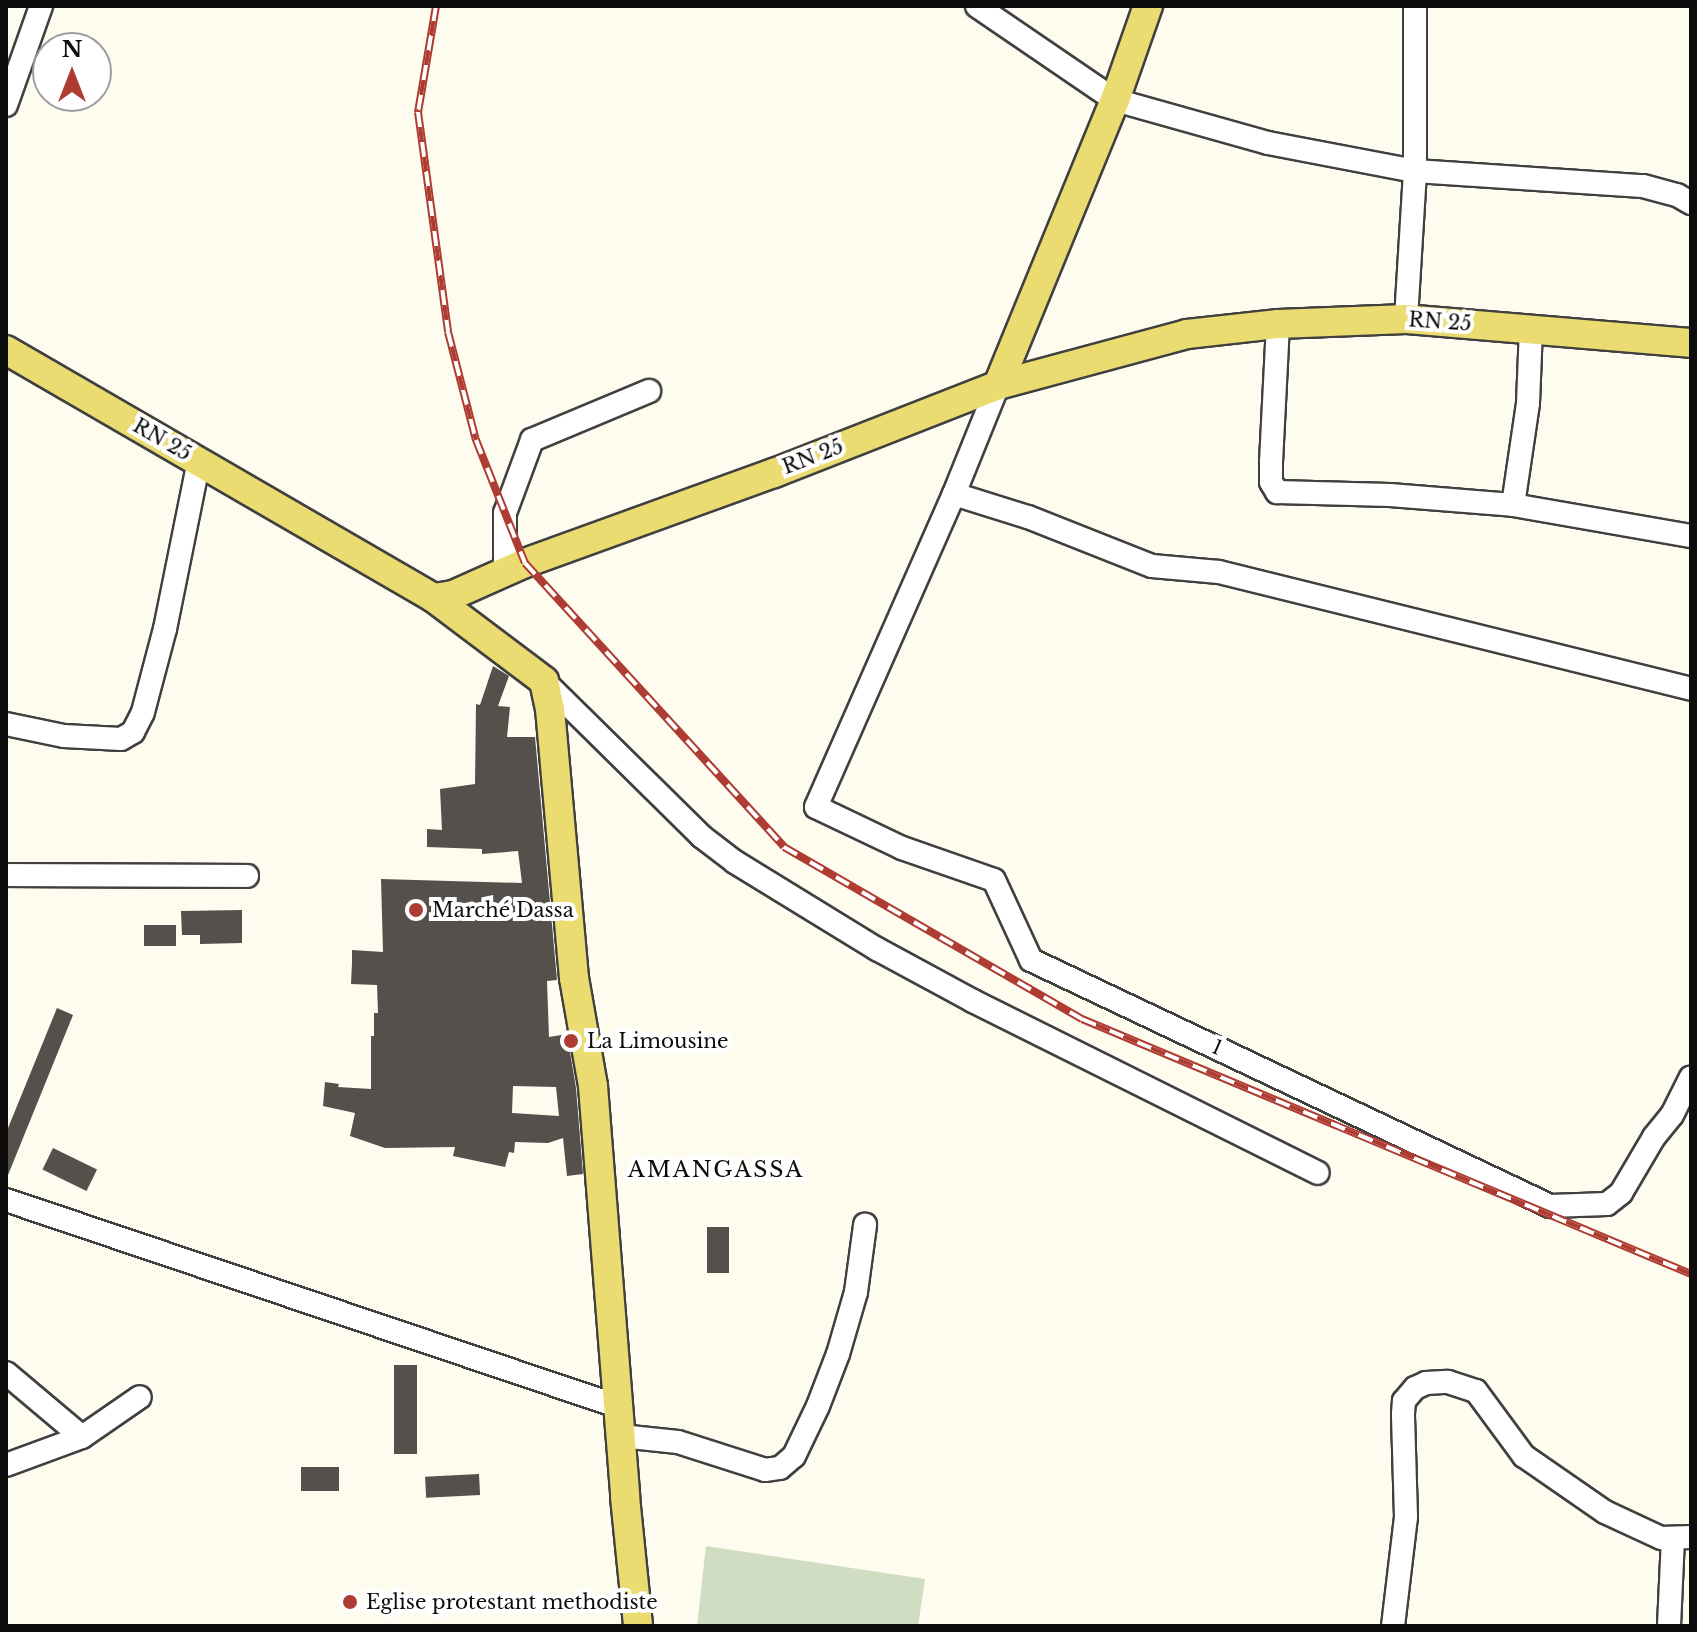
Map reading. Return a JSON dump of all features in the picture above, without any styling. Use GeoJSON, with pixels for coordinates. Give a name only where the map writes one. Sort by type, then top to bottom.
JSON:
{"type":"FeatureCollection","features":[{"type":"Feature","properties":{"kind":"main road"},"geometry":{"type":"LineString","coordinates":[[998,385],[1115,100],[1148,6]]}},
{"type":"Feature","properties":{"kind":"main road","name":"RN 25"},"geometry":{"type":"LineString","coordinates":[[6,350],[434,598],[453,595],[505,572],[998,385],[1187,334],[1278,324],[1406,319],[1691,343]]}},
{"type":"Feature","properties":{"kind":"main road"},"geometry":{"type":"LineString","coordinates":[[434,598],[544,681],[554,740],[574,978],[593,1086],[638,1626]]}},
{"type":"Feature","properties":{"kind":"street"},"geometry":{"type":"LineString","coordinates":[[6,105],[41,6]]}},
{"type":"Feature","properties":{"kind":"street"},"geometry":{"type":"LineString","coordinates":[[977,6],[1115,100],[1268,143],[1415,171],[1643,186],[1677,195],[1691,203]]}},
{"type":"Feature","properties":{"kind":"street"},"geometry":{"type":"LineString","coordinates":[[1406,319],[1415,171],[1415,6]]}},
{"type":"Feature","properties":{"kind":"street"},"geometry":{"type":"LineString","coordinates":[[1278,324],[1271,462],[1271,482],[1277,492],[1390,495],[1513,505],[1691,536]]}},
{"type":"Feature","properties":{"kind":"street"},"geometry":{"type":"LineString","coordinates":[[1513,505],[1528,403],[1531,329]]}},
{"type":"Feature","properties":{"kind":"street"},"geometry":{"type":"LineString","coordinates":[[998,385],[954,494],[1028,517],[1152,566],[1219,572],[1691,689]]}},
{"type":"Feature","properties":{"kind":"street"},"geometry":{"type":"LineString","coordinates":[[505,572],[505,513],[532,440],[649,391]]}},
{"type":"Feature","properties":{"kind":"street"},"geometry":{"type":"LineString","coordinates":[[6,724],[64,736],[121,739],[133,732],[143,712],[169,616],[199,461]]}},
{"type":"Feature","properties":{"kind":"street","name":"1"},"geometry":{"type":"LineString","coordinates":[[954,494],[816,807],[902,848],[994,880],[1031,960],[1118,1004],[1330,1099],[1495,1183],[1550,1206],[1607,1204],[1621,1193],[1654,1137],[1672,1115],[1691,1077]]}},
{"type":"Feature","properties":{"kind":"street"},"geometry":{"type":"LineString","coordinates":[[544,681],[701,836],[735,862],[877,949],[973,1001],[1318,1173]]}},
{"type":"Feature","properties":{"kind":"street"},"geometry":{"type":"LineString","coordinates":[[6,875],[247,876]]}},
{"type":"Feature","properties":{"kind":"street"},"geometry":{"type":"LineString","coordinates":[[6,1200],[620,1407]]}},
{"type":"Feature","properties":{"kind":"street"},"geometry":{"type":"LineString","coordinates":[[621,1436],[678,1442],[765,1470],[780,1468],[794,1456],[824,1394],[838,1354],[856,1292],[865,1225]]}},
{"type":"Feature","properties":{"kind":"street"},"geometry":{"type":"LineString","coordinates":[[6,1373],[82,1437]]}},
{"type":"Feature","properties":{"kind":"street"},"geometry":{"type":"LineString","coordinates":[[1393,1626],[1406,1517],[1404,1401],[1415,1388],[1426,1383],[1448,1382],[1476,1391],[1524,1456],[1605,1512],[1661,1538],[1682,1538],[1669,1626]]}},
{"type":"Feature","properties":{"kind":"street"},"geometry":{"type":"LineString","coordinates":[[6,1465],[82,1437],[140,1397]]}},
{"type":"Feature","properties":{"kind":"green space"},"geometry":{"type":"Polygon","coordinates":[[[706,1546],[925,1579],[918,1626],[697,1626],[706,1546]]]}},
{"type":"Feature","properties":{"kind":"building"},"geometry":{"type":"Polygon","coordinates":[[[493,666],[509,676],[498,706],[510,707],[507,737],[535,737],[557,980],[547,981],[549,1037],[567,1034],[576,1088],[583,1174],[567,1176],[563,1138],[548,1143],[515,1142],[514,1153],[509,1152],[505,1167],[453,1156],[455,1147],[385,1148],[350,1136],[355,1113],[323,1106],[325,1082],[339,1084],[338,1087],[371,1089],[371,1036],[374,1036],[374,1013],[378,1013],[377,985],[351,984],[352,950],[383,952],[381,879],[522,883],[518,851],[482,854],[482,849],[427,847],[427,829],[442,830],[440,789],[475,784],[476,704],[480,705],[493,666]],[[513,1086],[512,1113],[559,1116],[556,1087],[513,1086]]]}},
{"type":"Feature","properties":{"kind":"building"},"geometry":{"type":"Polygon","coordinates":[[[242,910],[242,943],[200,944],[200,935],[182,935],[181,911],[242,910]]]}},
{"type":"Feature","properties":{"kind":"building"},"geometry":{"type":"Polygon","coordinates":[[[144,925],[176,925],[176,946],[144,946],[144,925]]]}},
{"type":"Feature","properties":{"kind":"building"},"geometry":{"type":"Polygon","coordinates":[[[57,1008],[73,1015],[6,1180],[6,1133],[57,1008]]]}},
{"type":"Feature","properties":{"kind":"building"},"geometry":{"type":"Polygon","coordinates":[[[53,1148],[97,1169],[87,1191],[42,1170],[53,1148]]]}},
{"type":"Feature","properties":{"kind":"building"},"geometry":{"type":"Polygon","coordinates":[[[707,1227],[729,1227],[729,1273],[707,1273],[707,1227]]]}},
{"type":"Feature","properties":{"kind":"building"},"geometry":{"type":"Polygon","coordinates":[[[394,1365],[417,1365],[417,1454],[394,1454],[394,1365]]]}},
{"type":"Feature","properties":{"kind":"building"},"geometry":{"type":"Polygon","coordinates":[[[301,1467],[339,1467],[339,1491],[301,1491],[301,1467]]]}},
{"type":"Feature","properties":{"kind":"building"},"geometry":{"type":"Polygon","coordinates":[[[479,1474],[480,1495],[426,1498],[425,1477],[479,1474]]]}},
{"type":"Feature","properties":{"kind":"railway"},"geometry":{"type":"LineString","coordinates":[[436,6],[418,112],[448,332],[476,440],[525,563],[784,847],[1082,1019],[1691,1274]]}},
{"type":"Feature","properties":{"kind":"place","name":"Marché Dassa"},"geometry":{"type":"Point","coordinates":[416,910]}},
{"type":"Feature","properties":{"kind":"place","name":"La Limousine"},"geometry":{"type":"Point","coordinates":[571,1041]}},
{"type":"Feature","properties":{"kind":"place","name":"Eglise protestant methodiste"},"geometry":{"type":"Point","coordinates":[350,1602]}},
{"type":"Feature","properties":{"kind":"district","name":"AMANGASSA"},"geometry":{"type":"Point","coordinates":[716,1170]}}]}
